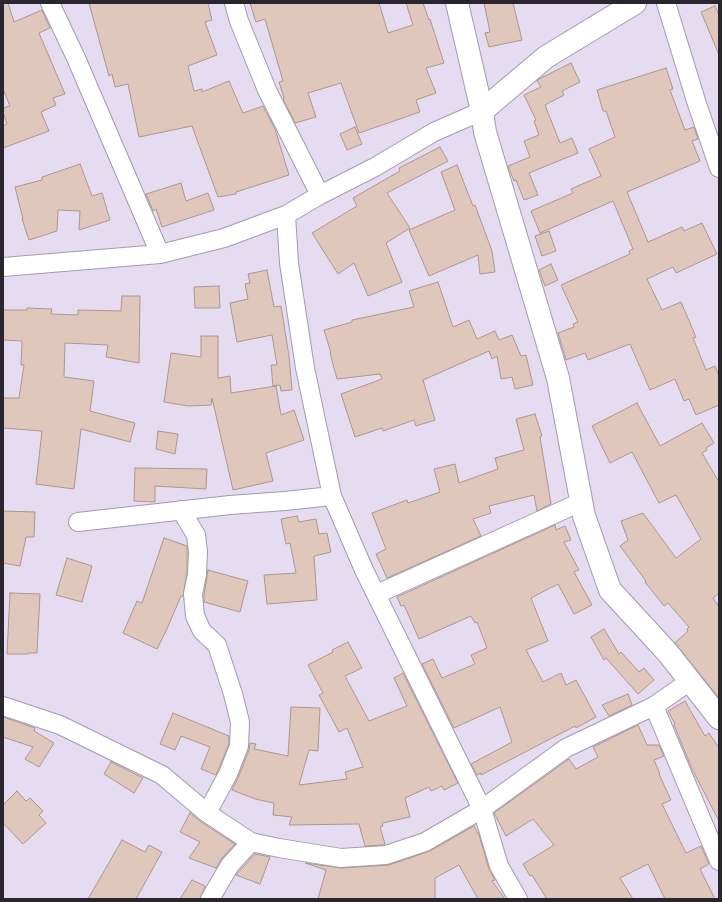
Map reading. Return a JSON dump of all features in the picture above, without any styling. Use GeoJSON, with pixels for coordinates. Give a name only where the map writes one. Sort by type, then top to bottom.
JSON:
{"type":"FeatureCollection","features":[{"type":"Feature","properties":{"kind":"street"},"geometry":{"type":"LineString","coordinates":[[50,3],[79,65],[160,254]]}},
{"type":"Feature","properties":{"kind":"street"},"geometry":{"type":"LineString","coordinates":[[234,3],[239,21],[268,90],[320,195]]}},
{"type":"Feature","properties":{"kind":"street"},"geometry":{"type":"LineString","coordinates":[[457,3],[482,111],[485,132],[558,378],[584,516],[610,590],[668,653],[719,718]]}},
{"type":"Feature","properties":{"kind":"street"},"geometry":{"type":"LineString","coordinates":[[3,267],[160,254],[224,238],[286,215],[320,195],[375,167],[434,132],[482,111],[546,57],[635,3]]}},
{"type":"Feature","properties":{"kind":"street"},"geometry":{"type":"LineString","coordinates":[[666,3],[697,104],[719,168]]}},
{"type":"Feature","properties":{"kind":"street"},"geometry":{"type":"LineString","coordinates":[[286,215],[289,263],[305,368],[332,496],[364,570],[482,809],[500,866],[518,899]]}},
{"type":"Feature","properties":{"kind":"street"},"geometry":{"type":"LineString","coordinates":[[78,522],[181,510],[332,496]]}},
{"type":"Feature","properties":{"kind":"street"},"geometry":{"type":"LineString","coordinates":[[377,594],[581,502]]}},
{"type":"Feature","properties":{"kind":"street"},"geometry":{"type":"LineString","coordinates":[[181,510],[196,535],[198,552],[197,574],[193,594],[195,616],[202,631],[217,645],[233,694],[240,722],[240,746],[228,774],[208,813]]}},
{"type":"Feature","properties":{"kind":"street"},"geometry":{"type":"LineString","coordinates":[[3,706],[60,725],[162,775],[208,813],[251,842],[342,858],[386,855],[425,842],[482,809],[566,748],[654,706],[690,681]]}},
{"type":"Feature","properties":{"kind":"street"},"geometry":{"type":"LineString","coordinates":[[654,706],[719,861]]}},
{"type":"Feature","properties":{"kind":"street"},"geometry":{"type":"LineString","coordinates":[[210,899],[230,865],[251,842]]}},
{"type":"Feature","properties":{"kind":"building"},"geometry":{"type":"Polygon","coordinates":[[[3,3],[8,3],[14,22],[42,10],[50,28],[39,33],[65,94],[53,98],[56,105],[41,112],[49,131],[3,148],[3,126],[7,124],[3,108],[10,106],[3,89],[3,3]]]}},
{"type":"Feature","properties":{"kind":"building"},"geometry":{"type":"Polygon","coordinates":[[[89,3],[208,3],[212,20],[205,22],[217,55],[188,66],[194,91],[202,89],[202,92],[229,81],[243,113],[263,106],[275,129],[289,175],[236,192],[236,194],[218,197],[192,126],[139,137],[128,84],[115,87],[112,74],[109,76],[89,3]]]}},
{"type":"Feature","properties":{"kind":"building"},"geometry":{"type":"Polygon","coordinates":[[[250,3],[379,3],[388,33],[413,25],[406,3],[423,3],[429,20],[430,19],[444,63],[426,68],[436,93],[416,100],[420,112],[359,133],[341,83],[308,93],[316,117],[295,123],[283,99],[284,98],[279,82],[283,81],[265,19],[256,22],[250,3]]]}},
{"type":"Feature","properties":{"kind":"building"},"geometry":{"type":"Polygon","coordinates":[[[484,3],[513,3],[522,40],[489,47],[485,33],[490,32],[484,3]]]}},
{"type":"Feature","properties":{"kind":"building"},"geometry":{"type":"Polygon","coordinates":[[[715,6],[719,15],[719,55],[701,12],[715,6]]]}},
{"type":"Feature","properties":{"kind":"building"},"geometry":{"type":"Polygon","coordinates":[[[571,63],[580,82],[562,91],[564,95],[545,105],[560,143],[572,138],[578,153],[529,173],[538,195],[524,200],[516,180],[514,181],[508,166],[530,157],[524,141],[539,135],[534,121],[536,120],[524,95],[541,87],[537,81],[539,79],[571,63]]]}},
{"type":"Feature","properties":{"kind":"building"},"geometry":{"type":"Polygon","coordinates":[[[666,68],[673,89],[670,90],[685,130],[694,127],[698,139],[692,141],[700,161],[627,192],[648,242],[682,227],[684,231],[702,223],[717,254],[676,273],[673,267],[647,279],[662,310],[681,302],[696,337],[693,338],[706,370],[715,366],[719,376],[719,405],[696,415],[689,399],[684,401],[675,379],[650,390],[630,344],[588,360],[585,353],[566,360],[558,333],[574,327],[573,324],[578,322],[561,285],[630,254],[629,251],[633,249],[613,201],[540,233],[531,211],[573,193],[571,189],[601,176],[589,149],[615,137],[606,111],[603,111],[597,90],[666,68]]]}},
{"type":"Feature","properties":{"kind":"building"},"geometry":{"type":"Polygon","coordinates":[[[355,127],[362,144],[347,150],[340,134],[355,127]]]}},
{"type":"Feature","properties":{"kind":"building"},"geometry":{"type":"Polygon","coordinates":[[[440,147],[448,161],[387,193],[410,228],[386,243],[402,282],[368,296],[354,263],[338,274],[312,233],[357,206],[353,198],[400,171],[399,168],[440,147]]]}},
{"type":"Feature","properties":{"kind":"building"},"geometry":{"type":"Polygon","coordinates":[[[80,164],[92,196],[102,193],[110,220],[79,230],[80,211],[58,210],[57,231],[29,240],[22,219],[15,187],[42,180],[42,177],[80,164]]]}},
{"type":"Feature","properties":{"kind":"building"},"geometry":{"type":"Polygon","coordinates":[[[457,165],[473,206],[475,205],[492,251],[495,272],[480,274],[478,255],[429,276],[409,230],[455,210],[441,172],[457,165]]]}},
{"type":"Feature","properties":{"kind":"building"},"geometry":{"type":"Polygon","coordinates":[[[181,183],[186,201],[208,193],[214,210],[162,227],[156,209],[153,211],[146,194],[181,183]]]}},
{"type":"Feature","properties":{"kind":"building"},"geometry":{"type":"Polygon","coordinates":[[[549,231],[556,251],[542,256],[535,236],[549,231]]]}},
{"type":"Feature","properties":{"kind":"building"},"geometry":{"type":"Polygon","coordinates":[[[551,264],[558,280],[545,286],[539,270],[551,264]]]}},
{"type":"Feature","properties":{"kind":"building"},"geometry":{"type":"Polygon","coordinates":[[[267,270],[274,307],[281,306],[289,356],[292,390],[281,391],[280,385],[273,386],[271,365],[277,365],[272,335],[237,342],[230,303],[248,299],[245,284],[250,283],[248,274],[267,270]]]}},
{"type":"Feature","properties":{"kind":"building"},"geometry":{"type":"Polygon","coordinates":[[[438,282],[453,327],[469,320],[477,339],[495,331],[499,340],[512,335],[521,356],[526,355],[533,385],[515,389],[512,377],[501,379],[497,356],[492,359],[489,351],[423,380],[435,420],[416,426],[414,420],[383,431],[382,428],[355,437],[341,394],[382,379],[380,374],[337,379],[324,330],[352,322],[352,320],[414,307],[409,291],[438,282]]]}},
{"type":"Feature","properties":{"kind":"building"},"geometry":{"type":"Polygon","coordinates":[[[219,286],[220,308],[195,308],[194,287],[219,286]]]}},
{"type":"Feature","properties":{"kind":"building"},"geometry":{"type":"Polygon","coordinates":[[[122,296],[140,296],[139,363],[106,357],[108,345],[65,343],[64,377],[94,381],[90,411],[135,423],[130,442],[81,429],[74,489],[36,484],[42,431],[3,428],[3,398],[19,398],[24,365],[21,365],[22,341],[3,340],[3,310],[27,310],[27,308],[52,309],[51,314],[78,315],[78,310],[121,311],[122,296]]]}},
{"type":"Feature","properties":{"kind":"building"},"geometry":{"type":"Polygon","coordinates":[[[201,336],[218,336],[218,378],[230,376],[231,393],[276,386],[281,415],[294,410],[304,440],[266,453],[273,481],[233,490],[212,398],[211,405],[188,406],[164,402],[171,353],[201,357],[201,336]]]}},
{"type":"Feature","properties":{"kind":"building"},"geometry":{"type":"Polygon","coordinates":[[[637,403],[660,446],[702,423],[714,443],[706,448],[707,450],[702,453],[719,482],[719,593],[713,598],[719,607],[719,698],[675,643],[688,631],[687,629],[689,627],[668,603],[664,606],[620,546],[628,540],[621,521],[643,513],[676,558],[701,539],[676,495],[659,503],[632,452],[610,463],[592,426],[637,403]]]}},
{"type":"Feature","properties":{"kind":"building"},"geometry":{"type":"Polygon","coordinates":[[[535,414],[542,436],[540,437],[551,504],[537,511],[534,495],[489,506],[491,513],[473,519],[481,536],[387,578],[376,554],[386,549],[372,513],[407,500],[408,503],[440,492],[434,469],[455,464],[459,483],[498,469],[495,458],[524,450],[516,419],[535,414]]]}},
{"type":"Feature","properties":{"kind":"building"},"geometry":{"type":"Polygon","coordinates":[[[158,431],[178,434],[175,454],[156,449],[158,431]]]}},
{"type":"Feature","properties":{"kind":"building"},"geometry":{"type":"Polygon","coordinates":[[[135,468],[207,469],[206,489],[155,486],[155,502],[134,501],[135,468]]]}},
{"type":"Feature","properties":{"kind":"building"},"geometry":{"type":"Polygon","coordinates":[[[3,511],[35,512],[34,537],[26,537],[20,566],[3,563],[3,511]]]}},
{"type":"Feature","properties":{"kind":"building"},"geometry":{"type":"Polygon","coordinates":[[[297,516],[299,522],[316,519],[319,534],[327,533],[331,552],[314,556],[317,600],[267,604],[264,575],[296,573],[290,543],[286,544],[281,519],[297,516]]]}},
{"type":"Feature","properties":{"kind":"building"},"geometry":{"type":"Polygon","coordinates":[[[555,525],[556,530],[565,526],[571,540],[564,542],[579,570],[574,572],[592,605],[574,614],[558,584],[531,598],[548,641],[526,650],[543,682],[561,673],[566,685],[576,680],[596,717],[576,728],[575,726],[481,775],[481,773],[477,775],[471,764],[512,742],[500,707],[454,728],[422,664],[433,659],[442,678],[475,664],[471,655],[487,648],[477,622],[475,623],[471,616],[419,639],[404,605],[401,606],[397,597],[555,525]]]}},
{"type":"Feature","properties":{"kind":"building"},"geometry":{"type":"Polygon","coordinates":[[[164,538],[187,546],[187,573],[183,596],[181,596],[157,649],[123,633],[137,601],[142,603],[164,538]]]}},
{"type":"Feature","properties":{"kind":"building"},"geometry":{"type":"Polygon","coordinates":[[[67,558],[92,566],[82,602],[56,595],[67,558]]]}},
{"type":"Feature","properties":{"kind":"building"},"geometry":{"type":"Polygon","coordinates":[[[208,570],[248,581],[240,612],[204,602],[208,570]]]}},
{"type":"Feature","properties":{"kind":"building"},"geometry":{"type":"Polygon","coordinates":[[[10,593],[40,594],[37,653],[7,654],[10,593]]]}},
{"type":"Feature","properties":{"kind":"building"},"geometry":{"type":"Polygon","coordinates":[[[604,629],[619,654],[621,652],[639,672],[644,668],[654,680],[638,694],[606,658],[604,660],[591,637],[604,629]]]}},
{"type":"Feature","properties":{"kind":"building"},"geometry":{"type":"Polygon","coordinates":[[[348,642],[362,668],[345,676],[369,721],[407,706],[394,678],[403,673],[458,783],[444,790],[442,786],[431,791],[429,787],[405,798],[410,817],[382,823],[383,826],[380,827],[384,845],[365,846],[359,824],[289,825],[292,817],[273,815],[274,803],[255,799],[232,790],[249,750],[250,743],[256,744],[254,749],[288,756],[291,707],[320,708],[318,751],[309,750],[299,785],[347,779],[345,772],[363,767],[347,728],[339,732],[319,695],[323,693],[308,665],[348,642]]]}},
{"type":"Feature","properties":{"kind":"building"},"geometry":{"type":"Polygon","coordinates":[[[628,694],[632,705],[609,716],[602,705],[628,694]]]}},
{"type":"Feature","properties":{"kind":"building"},"geometry":{"type":"Polygon","coordinates":[[[685,701],[705,736],[709,733],[719,748],[719,821],[692,769],[674,725],[675,724],[668,711],[685,701]]]}},
{"type":"Feature","properties":{"kind":"building"},"geometry":{"type":"Polygon","coordinates":[[[173,713],[229,736],[229,744],[216,775],[201,769],[210,747],[181,736],[175,750],[160,744],[173,713]]]}},
{"type":"Feature","properties":{"kind":"building"},"geometry":{"type":"Polygon","coordinates":[[[3,717],[35,728],[34,731],[54,743],[39,767],[25,759],[33,747],[3,737],[3,717]]]}},
{"type":"Feature","properties":{"kind":"building"},"geometry":{"type":"Polygon","coordinates":[[[638,725],[647,745],[659,745],[664,756],[654,760],[671,800],[662,804],[686,853],[701,846],[709,864],[700,869],[715,899],[665,899],[648,864],[620,878],[633,899],[547,899],[532,875],[530,876],[523,864],[554,845],[533,819],[506,836],[494,813],[569,759],[576,769],[598,757],[593,747],[638,725]]]}},
{"type":"Feature","properties":{"kind":"building"},"geometry":{"type":"Polygon","coordinates":[[[111,762],[143,778],[134,793],[104,774],[111,762]]]}},
{"type":"Feature","properties":{"kind":"building"},"geometry":{"type":"Polygon","coordinates":[[[17,791],[26,801],[30,798],[43,811],[39,815],[46,823],[23,844],[3,823],[3,805],[17,791]]]}},
{"type":"Feature","properties":{"kind":"building"},"geometry":{"type":"Polygon","coordinates":[[[190,813],[235,844],[222,858],[216,868],[189,858],[200,842],[180,832],[190,813]]]}},
{"type":"Feature","properties":{"kind":"building"},"geometry":{"type":"Polygon","coordinates":[[[474,826],[479,835],[489,869],[495,880],[492,881],[505,899],[478,899],[459,865],[435,878],[435,899],[318,899],[326,870],[305,863],[342,868],[389,865],[430,851],[474,826]]]}},
{"type":"Feature","properties":{"kind":"building"},"geometry":{"type":"Polygon","coordinates":[[[122,840],[145,852],[149,845],[162,852],[136,899],[88,899],[122,840]]]}},
{"type":"Feature","properties":{"kind":"building"},"geometry":{"type":"Polygon","coordinates":[[[255,854],[270,857],[260,884],[236,875],[255,854]]]}},
{"type":"Feature","properties":{"kind":"building"},"geometry":{"type":"Polygon","coordinates":[[[192,880],[205,886],[200,899],[180,899],[192,880]]]}}]}
